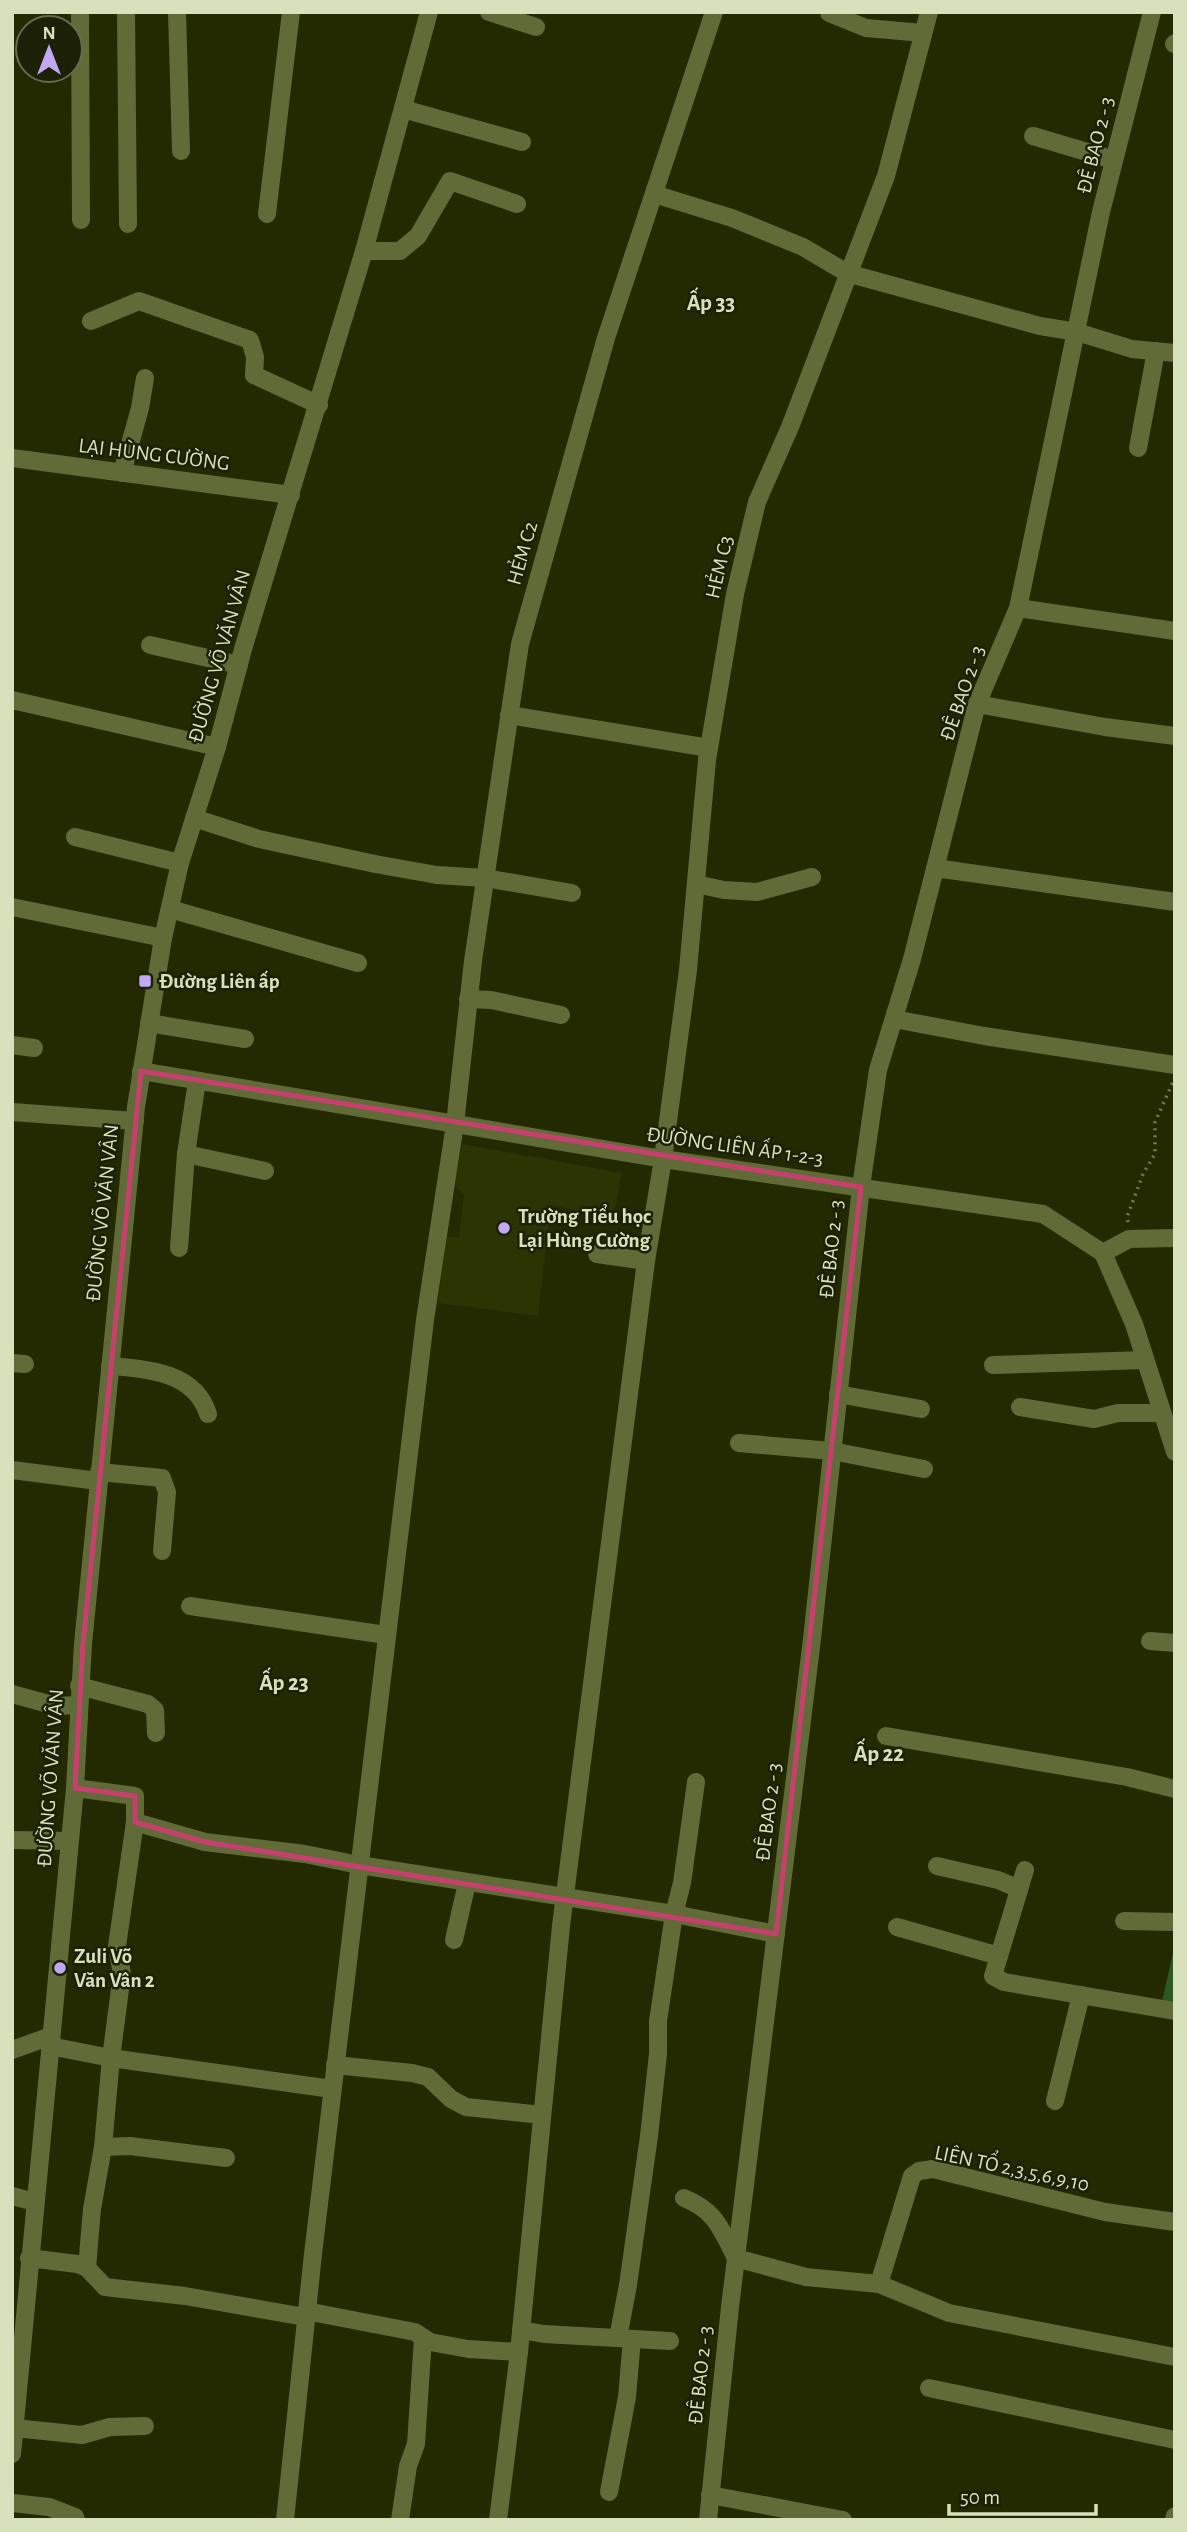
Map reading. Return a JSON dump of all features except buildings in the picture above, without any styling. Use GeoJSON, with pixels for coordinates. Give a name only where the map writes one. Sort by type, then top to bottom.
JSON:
{"type":"FeatureCollection","features":[{"type":"Feature","properties":{"kind":"street"},"geometry":{"type":"LineString","coordinates":[[80,12],[81,220]]}},
{"type":"Feature","properties":{"kind":"street"},"geometry":{"type":"LineString","coordinates":[[126,12],[128,224]]}},
{"type":"Feature","properties":{"kind":"street"},"geometry":{"type":"LineString","coordinates":[[177,12],[181,151]]}},
{"type":"Feature","properties":{"kind":"street"},"geometry":{"type":"LineString","coordinates":[[267,214],[291,12]]}},
{"type":"Feature","properties":{"kind":"street","name":"ĐƯỜNG VÕ VĂN VÂN"},"geometry":{"type":"LineString","coordinates":[[12,2454],[20,2280],[29,2258],[35,2202],[75,1788],[79,1686],[98,1476],[141,1071],[163,937],[180,863],[319,405],[429,12]]}},
{"type":"Feature","properties":{"kind":"street"},"geometry":{"type":"LineString","coordinates":[[489,12],[536,27]]}},
{"type":"Feature","properties":{"kind":"street","name":"HẺM C2"},"geometry":{"type":"LineString","coordinates":[[285,2520],[334,2065],[425,1320],[455,1124],[468,999],[520,643],[606,338],[713,12]]}},
{"type":"Feature","properties":{"kind":"street","name":"HẺM C3"},"geometry":{"type":"LineString","coordinates":[[498,2520],[519,2353],[565,1899],[646,1261],[663,1159],[688,970],[709,748],[735,594],[757,502],[790,427],[886,176],[929,12]]}},
{"type":"Feature","properties":{"kind":"street","name":"ĐÊ BAO 2 - 3"},"geometry":{"type":"LineString","coordinates":[[708,2520],[861,1187],[878,1070],[935,868],[977,704],[1018,608],[1101,212],[1152,12]]}},
{"type":"Feature","properties":{"kind":"street"},"geometry":{"type":"LineString","coordinates":[[829,13],[866,28],[923,33]]}},
{"type":"Feature","properties":{"kind":"street"},"geometry":{"type":"LineString","coordinates":[[402,110],[522,142]]}},
{"type":"Feature","properties":{"kind":"street"},"geometry":{"type":"LineString","coordinates":[[1033,136],[1114,160]]}},
{"type":"Feature","properties":{"kind":"street"},"geometry":{"type":"LineString","coordinates":[[364,251],[400,251],[418,236],[450,181],[517,204]]}},
{"type":"Feature","properties":{"kind":"street"},"geometry":{"type":"LineString","coordinates":[[654,194],[732,218],[803,247],[847,273],[1040,326],[1077,332],[1132,349],[1175,353]]}},
{"type":"Feature","properties":{"kind":"street"},"geometry":{"type":"LineString","coordinates":[[91,321],[139,301],[210,325],[250,340],[254,375],[319,405]]}},
{"type":"Feature","properties":{"kind":"street"},"geometry":{"type":"LineString","coordinates":[[1138,449],[1156,351]]}},
{"type":"Feature","properties":{"kind":"street"},"geometry":{"type":"LineString","coordinates":[[122,473],[140,408],[145,378]]}},
{"type":"Feature","properties":{"kind":"street","name":"LẠI HÙNG CƯỜNG"},"geometry":{"type":"LineString","coordinates":[[12,458],[291,495]]}},
{"type":"Feature","properties":{"kind":"street"},"geometry":{"type":"LineString","coordinates":[[1018,608],[1175,631]]}},
{"type":"Feature","properties":{"kind":"street"},"geometry":{"type":"LineString","coordinates":[[150,645],[239,665]]}},
{"type":"Feature","properties":{"kind":"street"},"geometry":{"type":"LineString","coordinates":[[12,700],[217,747]]}},
{"type":"Feature","properties":{"kind":"street"},"geometry":{"type":"LineString","coordinates":[[977,704],[1105,727],[1175,736]]}},
{"type":"Feature","properties":{"kind":"street"},"geometry":{"type":"LineString","coordinates":[[509,715],[709,748]]}},
{"type":"Feature","properties":{"kind":"street"},"geometry":{"type":"LineString","coordinates":[[194,818],[259,839],[375,864],[437,875],[485,878],[572,893]]}},
{"type":"Feature","properties":{"kind":"street"},"geometry":{"type":"LineString","coordinates":[[75,837],[180,863]]}},
{"type":"Feature","properties":{"kind":"street"},"geometry":{"type":"LineString","coordinates":[[935,868],[1175,902]]}},
{"type":"Feature","properties":{"kind":"street"},"geometry":{"type":"LineString","coordinates":[[696,884],[724,890],[757,892],[812,877]]}},
{"type":"Feature","properties":{"kind":"street"},"geometry":{"type":"LineString","coordinates":[[12,907],[163,937]]}},
{"type":"Feature","properties":{"kind":"street"},"geometry":{"type":"LineString","coordinates":[[170,909],[358,963]]}},
{"type":"Feature","properties":{"kind":"street"},"geometry":{"type":"LineString","coordinates":[[468,999],[491,1000],[561,1015]]}},
{"type":"Feature","properties":{"kind":"street"},"geometry":{"type":"LineString","coordinates":[[894,1019],[984,1036],[1175,1065]]}},
{"type":"Feature","properties":{"kind":"street"},"geometry":{"type":"LineString","coordinates":[[149,1023],[244,1039]]}},
{"type":"Feature","properties":{"kind":"street"},"geometry":{"type":"LineString","coordinates":[[12,1045],[34,1048]]}},
{"type":"Feature","properties":{"kind":"street","name":"ĐƯỜNG LIÊN ẤP 1-2-3"},"geometry":{"type":"LineString","coordinates":[[141,1071],[663,1159],[1043,1214],[1103,1253]]}},
{"type":"Feature","properties":{"kind":"street"},"geometry":{"type":"LineString","coordinates":[[179,1248],[186,1154],[197,1081]]}},
{"type":"Feature","properties":{"kind":"street"},"geometry":{"type":"LineString","coordinates":[[12,1112],[135,1121]]}},
{"type":"Feature","properties":{"kind":"street"},"geometry":{"type":"LineString","coordinates":[[186,1154],[265,1171]]}},
{"type":"Feature","properties":{"kind":"street"},"geometry":{"type":"LineString","coordinates":[[1175,1238],[1129,1239],[1103,1253],[1134,1324],[1175,1452]]}},
{"type":"Feature","properties":{"kind":"street"},"geometry":{"type":"LineString","coordinates":[[597,1254],[646,1261]]}},
{"type":"Feature","properties":{"kind":"street"},"geometry":{"type":"LineString","coordinates":[[993,1365],[1145,1360]]}},
{"type":"Feature","properties":{"kind":"street"},"geometry":{"type":"LineString","coordinates":[[110,1366],[153,1370],[194,1387],[204,1401],[208,1414]]}},
{"type":"Feature","properties":{"kind":"street"},"geometry":{"type":"LineString","coordinates":[[838,1394],[921,1409]]}},
{"type":"Feature","properties":{"kind":"street"},"geometry":{"type":"LineString","coordinates":[[1020,1407],[1094,1419],[1118,1413],[1162,1413]]}},
{"type":"Feature","properties":{"kind":"street"},"geometry":{"type":"LineString","coordinates":[[739,1443],[832,1451],[925,1469]]}},
{"type":"Feature","properties":{"kind":"street"},"geometry":{"type":"LineString","coordinates":[[12,1470],[162,1478],[167,1492],[162,1550]]}},
{"type":"Feature","properties":{"kind":"street"},"geometry":{"type":"LineString","coordinates":[[190,1606],[386,1635]]}},
{"type":"Feature","properties":{"kind":"street"},"geometry":{"type":"LineString","coordinates":[[1150,1641],[1175,1643]]}},
{"type":"Feature","properties":{"kind":"street"},"geometry":{"type":"LineString","coordinates":[[79,1686],[148,1704],[155,1710],[156,1732]]}},
{"type":"Feature","properties":{"kind":"street"},"geometry":{"type":"LineString","coordinates":[[12,1694],[56,1706],[78,1705]]}},
{"type":"Feature","properties":{"kind":"street"},"geometry":{"type":"LineString","coordinates":[[886,1736],[1127,1777],[1175,1788]]}},
{"type":"Feature","properties":{"kind":"street"},"geometry":{"type":"LineString","coordinates":[[609,2492],[627,2397],[625,2339],[628,2285],[649,2136],[658,2054],[658,2021],[696,1783]]}},
{"type":"Feature","properties":{"kind":"street"},"geometry":{"type":"LineString","coordinates":[[75,1788],[135,1796],[135,1822],[117,1946],[122,1974],[103,2147],[92,2208],[87,2268]]}},
{"type":"Feature","properties":{"kind":"street"},"geometry":{"type":"LineString","coordinates":[[135,1822],[205,1842],[305,1854],[565,1899],[674,1914],[776,1934]]}},
{"type":"Feature","properties":{"kind":"street"},"geometry":{"type":"LineString","coordinates":[[12,1840],[69,1841]]}},
{"type":"Feature","properties":{"kind":"street"},"geometry":{"type":"LineString","coordinates":[[937,1866],[998,1880],[1019,1889]]}},
{"type":"Feature","properties":{"kind":"street"},"geometry":{"type":"LineString","coordinates":[[1025,1870],[993,1976],[1004,1982],[1175,2011]]}},
{"type":"Feature","properties":{"kind":"street"},"geometry":{"type":"LineString","coordinates":[[454,1940],[467,1883]]}},
{"type":"Feature","properties":{"kind":"street"},"geometry":{"type":"LineString","coordinates":[[1124,1921],[1175,1922]]}},
{"type":"Feature","properties":{"kind":"street"},"geometry":{"type":"LineString","coordinates":[[897,1927],[999,1956]]}},
{"type":"Feature","properties":{"kind":"street"},"geometry":{"type":"LineString","coordinates":[[1055,2101],[1081,1995]]}},
{"type":"Feature","properties":{"kind":"street"},"geometry":{"type":"LineString","coordinates":[[12,2050],[50,2041],[111,2058],[332,2089]]}},
{"type":"Feature","properties":{"kind":"street"},"geometry":{"type":"LineString","coordinates":[[334,2065],[428,2077],[451,2099],[466,2108],[542,2115]]}},
{"type":"Feature","properties":{"kind":"street"},"geometry":{"type":"LineString","coordinates":[[103,2147],[130,2146],[226,2158]]}},
{"type":"Feature","properties":{"kind":"street","name":"LIÊN TỔ 2,3,5,6,9,10"},"geometry":{"type":"LineString","coordinates":[[879,2284],[912,2176],[926,2170],[933,2169],[1105,2211],[1175,2222]]}},
{"type":"Feature","properties":{"kind":"street"},"geometry":{"type":"LineString","coordinates":[[12,2196],[35,2202]]}},
{"type":"Feature","properties":{"kind":"street"},"geometry":{"type":"LineString","coordinates":[[684,2198],[701,2205],[715,2218],[736,2259],[806,2277],[879,2284],[949,2313],[1175,2357]]}},
{"type":"Feature","properties":{"kind":"street"},"geometry":{"type":"LineString","coordinates":[[29,2258],[77,2264],[87,2268],[105,2287],[306,2314],[415,2332],[430,2342],[519,2353]]}},
{"type":"Feature","properties":{"kind":"street"},"geometry":{"type":"LineString","coordinates":[[521,2330],[670,2341]]}},
{"type":"Feature","properties":{"kind":"street"},"geometry":{"type":"LineString","coordinates":[[400,2520],[408,2466],[416,2444],[423,2338]]}},
{"type":"Feature","properties":{"kind":"street"},"geometry":{"type":"LineString","coordinates":[[929,2388],[1175,2440]]}},
{"type":"Feature","properties":{"kind":"street"},"geometry":{"type":"LineString","coordinates":[[15,2428],[82,2435],[110,2427],[145,2426]]}},
{"type":"Feature","properties":{"kind":"street"},"geometry":{"type":"LineString","coordinates":[[710,2495],[843,2520]]}},
{"type":"Feature","properties":{"kind":"street"},"geometry":{"type":"LineString","coordinates":[[12,2503],[49,2507],[75,2517],[75,2520]]}},
{"type":"Feature","properties":{"kind":"path"},"geometry":{"type":"LineString","coordinates":[[1129,1239],[1127,1217],[1143,1174],[1155,1154],[1155,1122],[1175,1077]]}},
{"type":"Feature","properties":{"kind":"highlighted area"},"geometry":{"type":"Polygon","coordinates":[[[141,1071],[861,1187],[776,1934],[205,1842],[135,1822],[135,1796],[75,1788],[83,1644],[141,1071]]]}},
{"type":"Feature","properties":{"kind":"shaded area","name":"Trường Tiểu học Lại Hùng Cường"},"geometry":{"type":"Polygon","coordinates":[[[462,1144],[622,1173],[613,1219],[551,1205],[538,1316],[438,1303],[447,1236],[459,1237],[464,1195],[455,1186],[462,1144]]]}},
{"type":"Feature","properties":{"kind":"place","name":"Đường Liên ấp"},"geometry":{"type":"Point","coordinates":[145,981]}},
{"type":"Feature","properties":{"kind":"place","name":"Trường Tiểu học Lại Hùng Cường"},"geometry":{"type":"Point","coordinates":[504,1228]}},
{"type":"Feature","properties":{"kind":"place","name":"Zuli Võ Văn Vân 2"},"geometry":{"type":"Point","coordinates":[60,1968]}},
{"type":"Feature","properties":{"kind":"district","name":"Ấp 33"},"geometry":{"type":"Point","coordinates":[711,302]}},
{"type":"Feature","properties":{"kind":"district","name":"Ấp 23"},"geometry":{"type":"Point","coordinates":[284,1682]}},
{"type":"Feature","properties":{"kind":"district","name":"Ấp 22"},"geometry":{"type":"Point","coordinates":[879,1753]}}]}
